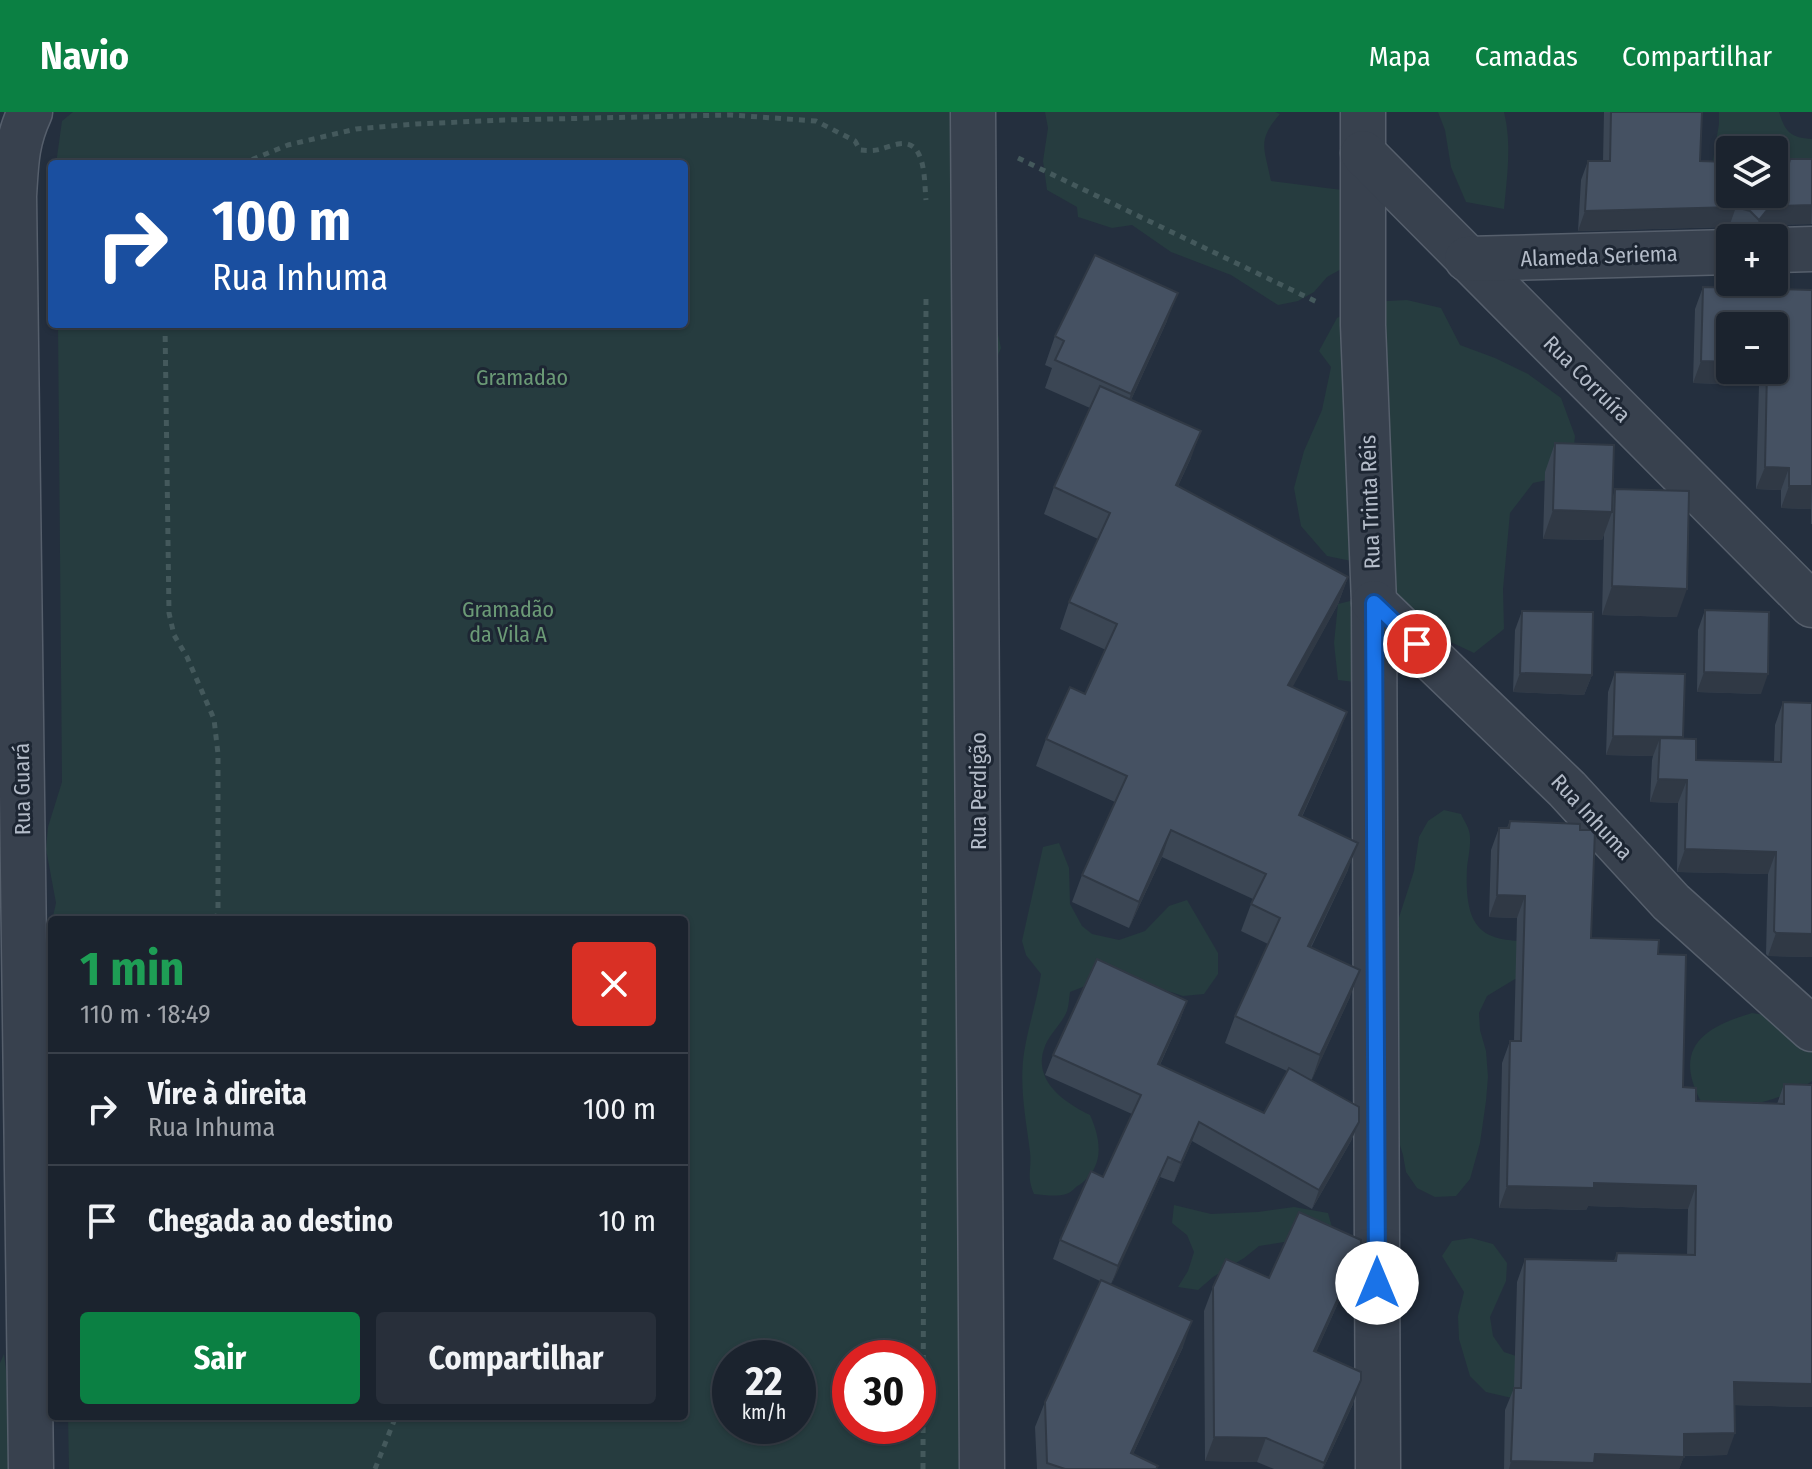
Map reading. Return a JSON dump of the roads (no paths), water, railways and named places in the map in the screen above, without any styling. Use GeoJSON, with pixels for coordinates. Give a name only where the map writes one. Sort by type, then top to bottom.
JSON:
{"type":"FeatureCollection","features":[{"type":"Feature","properties":{"kind":"street","name":"Rua Guará"},"geometry":{"type":"LineString","coordinates":[[30,112],[20,132],[14,196],[31,1469]]}},
{"type":"Feature","properties":{"kind":"street","name":"Rua Perdigão"},"geometry":{"type":"LineString","coordinates":[[974,124],[982,1469]]}},
{"type":"Feature","properties":{"kind":"street","name":"Rua Corruíra"},"geometry":{"type":"LineString","coordinates":[[1363,133],[1467,259],[1812,605]]}},
{"type":"Feature","properties":{"kind":"street","name":"Rua Trinta Réis"},"geometry":{"type":"LineString","coordinates":[[1363,133],[1363,325],[1374,603],[1378,1469]]}},
{"type":"Feature","properties":{"kind":"street"},"geometry":{"type":"LineString","coordinates":[[1788,250],[1812,249]]}},
{"type":"Feature","properties":{"kind":"street","name":"Alameda Seriema"},"geometry":{"type":"LineString","coordinates":[[1467,259],[1716,252]]}},
{"type":"Feature","properties":{"kind":"street","name":"Rua Inhuma"},"geometry":{"type":"LineString","coordinates":[[1374,603],[1567,789],[1671,902],[1812,1029]]}},
{"type":"Feature","properties":{"kind":"park label","name":"Gramadao"},"geometry":{"type":"Point","coordinates":[522,377]}},
{"type":"Feature","properties":{"kind":"park label","name":"Gramadão da Vila A"},"geometry":{"type":"Point","coordinates":[508,622]}}]}
